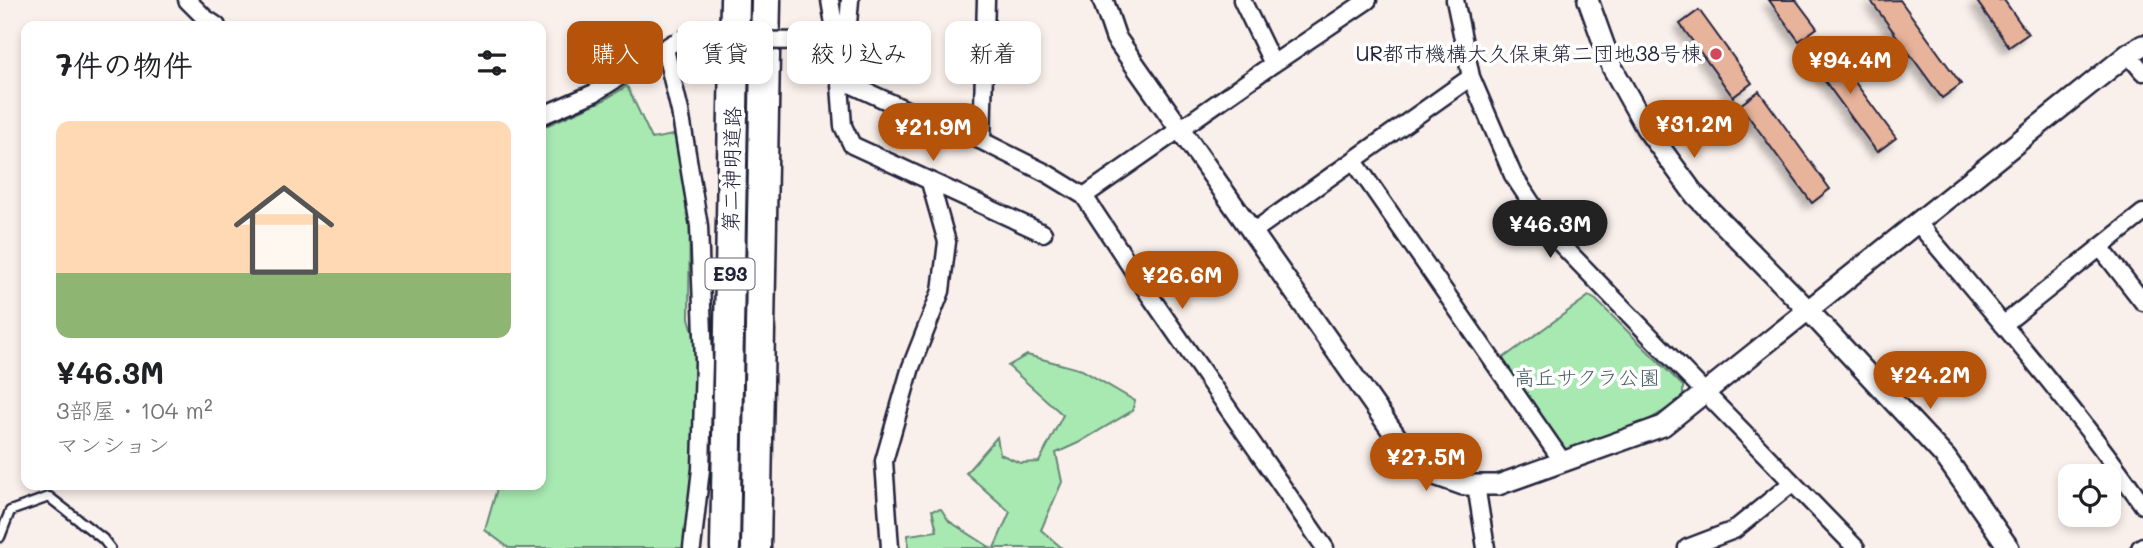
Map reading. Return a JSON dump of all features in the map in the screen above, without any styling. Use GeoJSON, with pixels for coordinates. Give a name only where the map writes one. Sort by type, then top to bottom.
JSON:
{"type":"FeatureCollection","features":[{"type":"Feature","properties":{"kind":"highway","name":"第二神明道路"},"geometry":{"type":"LineString","coordinates":[[725,548],[735,0]]}},
{"type":"Feature","properties":{"kind":"highway","name":"第二神明道路"},"geometry":{"type":"LineString","coordinates":[[756,548],[766,0]]}},
{"type":"Feature","properties":{"kind":"street"},"geometry":{"type":"LineString","coordinates":[[187,0],[210,21]]}},
{"type":"Feature","properties":{"kind":"street"},"geometry":{"type":"LineString","coordinates":[[830,0],[833,21]]}},
{"type":"Feature","properties":{"kind":"street"},"geometry":{"type":"LineString","coordinates":[[848,21],[850,0]]}},
{"type":"Feature","properties":{"kind":"street"},"geometry":{"type":"LineString","coordinates":[[982,141],[986,0]]}},
{"type":"Feature","properties":{"kind":"street"},"geometry":{"type":"LineString","coordinates":[[1103,0],[1115,38],[1407,452],[1432,474],[1463,485],[1498,485],[1663,426],[2136,49],[2143,72]]}},
{"type":"Feature","properties":{"kind":"street"},"geometry":{"type":"LineString","coordinates":[[1242,0],[1273,64]]}},
{"type":"Feature","properties":{"kind":"street"},"geometry":{"type":"LineString","coordinates":[[1084,196],[1368,0]]}},
{"type":"Feature","properties":{"kind":"street"},"geometry":{"type":"LineString","coordinates":[[1455,0],[1471,77],[1513,175],[1553,236],[1856,548]]}},
{"type":"Feature","properties":{"kind":"street"},"geometry":{"type":"LineString","coordinates":[[1588,0],[1612,67],[1646,128],[1695,195],[1808,310],[1946,458],[2009,548]]}},
{"type":"Feature","properties":{"kind":"street"},"geometry":{"type":"LineString","coordinates":[[546,114],[594,93],[672,45],[787,42]]}},
{"type":"Feature","properties":{"kind":"street"},"geometry":{"type":"LineString","coordinates":[[672,45],[699,226],[704,361],[701,469],[692,548]]}},
{"type":"Feature","properties":{"kind":"street"},"geometry":{"type":"LineString","coordinates":[[1251,233],[1471,77]]}},
{"type":"Feature","properties":{"kind":"street"},"geometry":{"type":"LineString","coordinates":[[839,84],[843,126],[852,145],[1043,233]]}},
{"type":"Feature","properties":{"kind":"street"},"geometry":{"type":"LineString","coordinates":[[850,84],[982,141],[1048,174],[1084,196],[1325,548]]}},
{"type":"Feature","properties":{"kind":"street"},"geometry":{"type":"LineString","coordinates":[[1354,160],[1563,462]]}},
{"type":"Feature","properties":{"kind":"street"},"geometry":{"type":"LineString","coordinates":[[890,548],[884,461],[911,367],[941,291],[947,242],[930,182]]}},
{"type":"Feature","properties":{"kind":"street"},"geometry":{"type":"LineString","coordinates":[[2003,325],[2143,213]]}},
{"type":"Feature","properties":{"kind":"street"},"geometry":{"type":"LineString","coordinates":[[1917,222],[2003,325],[2117,468],[2143,505]]}},
{"type":"Feature","properties":{"kind":"street"},"geometry":{"type":"LineString","coordinates":[[2100,247],[2143,302]]}},
{"type":"Feature","properties":{"kind":"street"},"geometry":{"type":"LineString","coordinates":[[1687,548],[1734,530],[1792,483]]}},
{"type":"Feature","properties":{"kind":"street"},"geometry":{"type":"LineString","coordinates":[[1476,485],[1486,548]]}},
{"type":"Feature","properties":{"kind":"lane"},"geometry":{"type":"LineString","coordinates":[[0,537],[10,511],[49,497],[103,539],[110,548]]}},
{"type":"Feature","properties":{"kind":"green space"},"geometry":{"type":"Polygon","coordinates":[[[627,86],[652,139],[679,134],[690,188],[689,318],[698,348],[696,448],[686,548],[509,548],[485,530],[497,490],[546,490],[546,126],[604,100],[627,86]]]}},
{"type":"Feature","properties":{"kind":"green space","name":"高丘サクラ公園"},"geometry":{"type":"Polygon","coordinates":[[[1589,296],[1683,386],[1683,396],[1643,423],[1569,451],[1561,447],[1499,361],[1589,296]]]}},
{"type":"Feature","properties":{"kind":"green space"},"geometry":{"type":"Polygon","coordinates":[[[1027,355],[1082,370],[1135,401],[1132,411],[1056,453],[1062,482],[1041,530],[1062,548],[994,548],[1010,512],[966,473],[997,437],[1000,454],[1020,463],[1039,462],[1063,415],[1008,366],[1027,355]]]}},
{"type":"Feature","properties":{"kind":"green space"},"geometry":{"type":"Polygon","coordinates":[[[941,509],[949,521],[991,548],[908,548],[908,535],[937,531],[932,510],[941,509]]]}},
{"type":"Feature","properties":{"kind":"building"},"geometry":{"type":"Polygon","coordinates":[[[1769,0],[1796,0],[1817,28],[1799,41],[1769,0]]]}},
{"type":"Feature","properties":{"kind":"building"},"geometry":{"type":"Polygon","coordinates":[[[1900,0],[1961,84],[1942,98],[1871,1],[1900,0]]]}},
{"type":"Feature","properties":{"kind":"building"},"geometry":{"type":"Polygon","coordinates":[[[1976,0],[2004,0],[2028,34],[2009,47],[1976,0]]]}},
{"type":"Feature","properties":{"kind":"building","name":"UR都市機構大久保東第二団地38号棟"},"geometry":{"type":"Polygon","coordinates":[[[1699,10],[1752,83],[1733,97],[1680,24],[1699,10]]]}},
{"type":"Feature","properties":{"kind":"building"},"geometry":{"type":"Polygon","coordinates":[[[1824,40],[1896,138],[1877,152],[1805,54],[1824,40]]]}},
{"type":"Feature","properties":{"kind":"building"},"geometry":{"type":"Polygon","coordinates":[[[1759,91],[1830,189],[1812,203],[1740,105],[1759,91]]]}},
{"type":"Feature","properties":{"kind":"place","name":"UR都市機構大久保東第二団地38号棟"},"geometry":{"type":"Point","coordinates":[1716,54]}}]}
